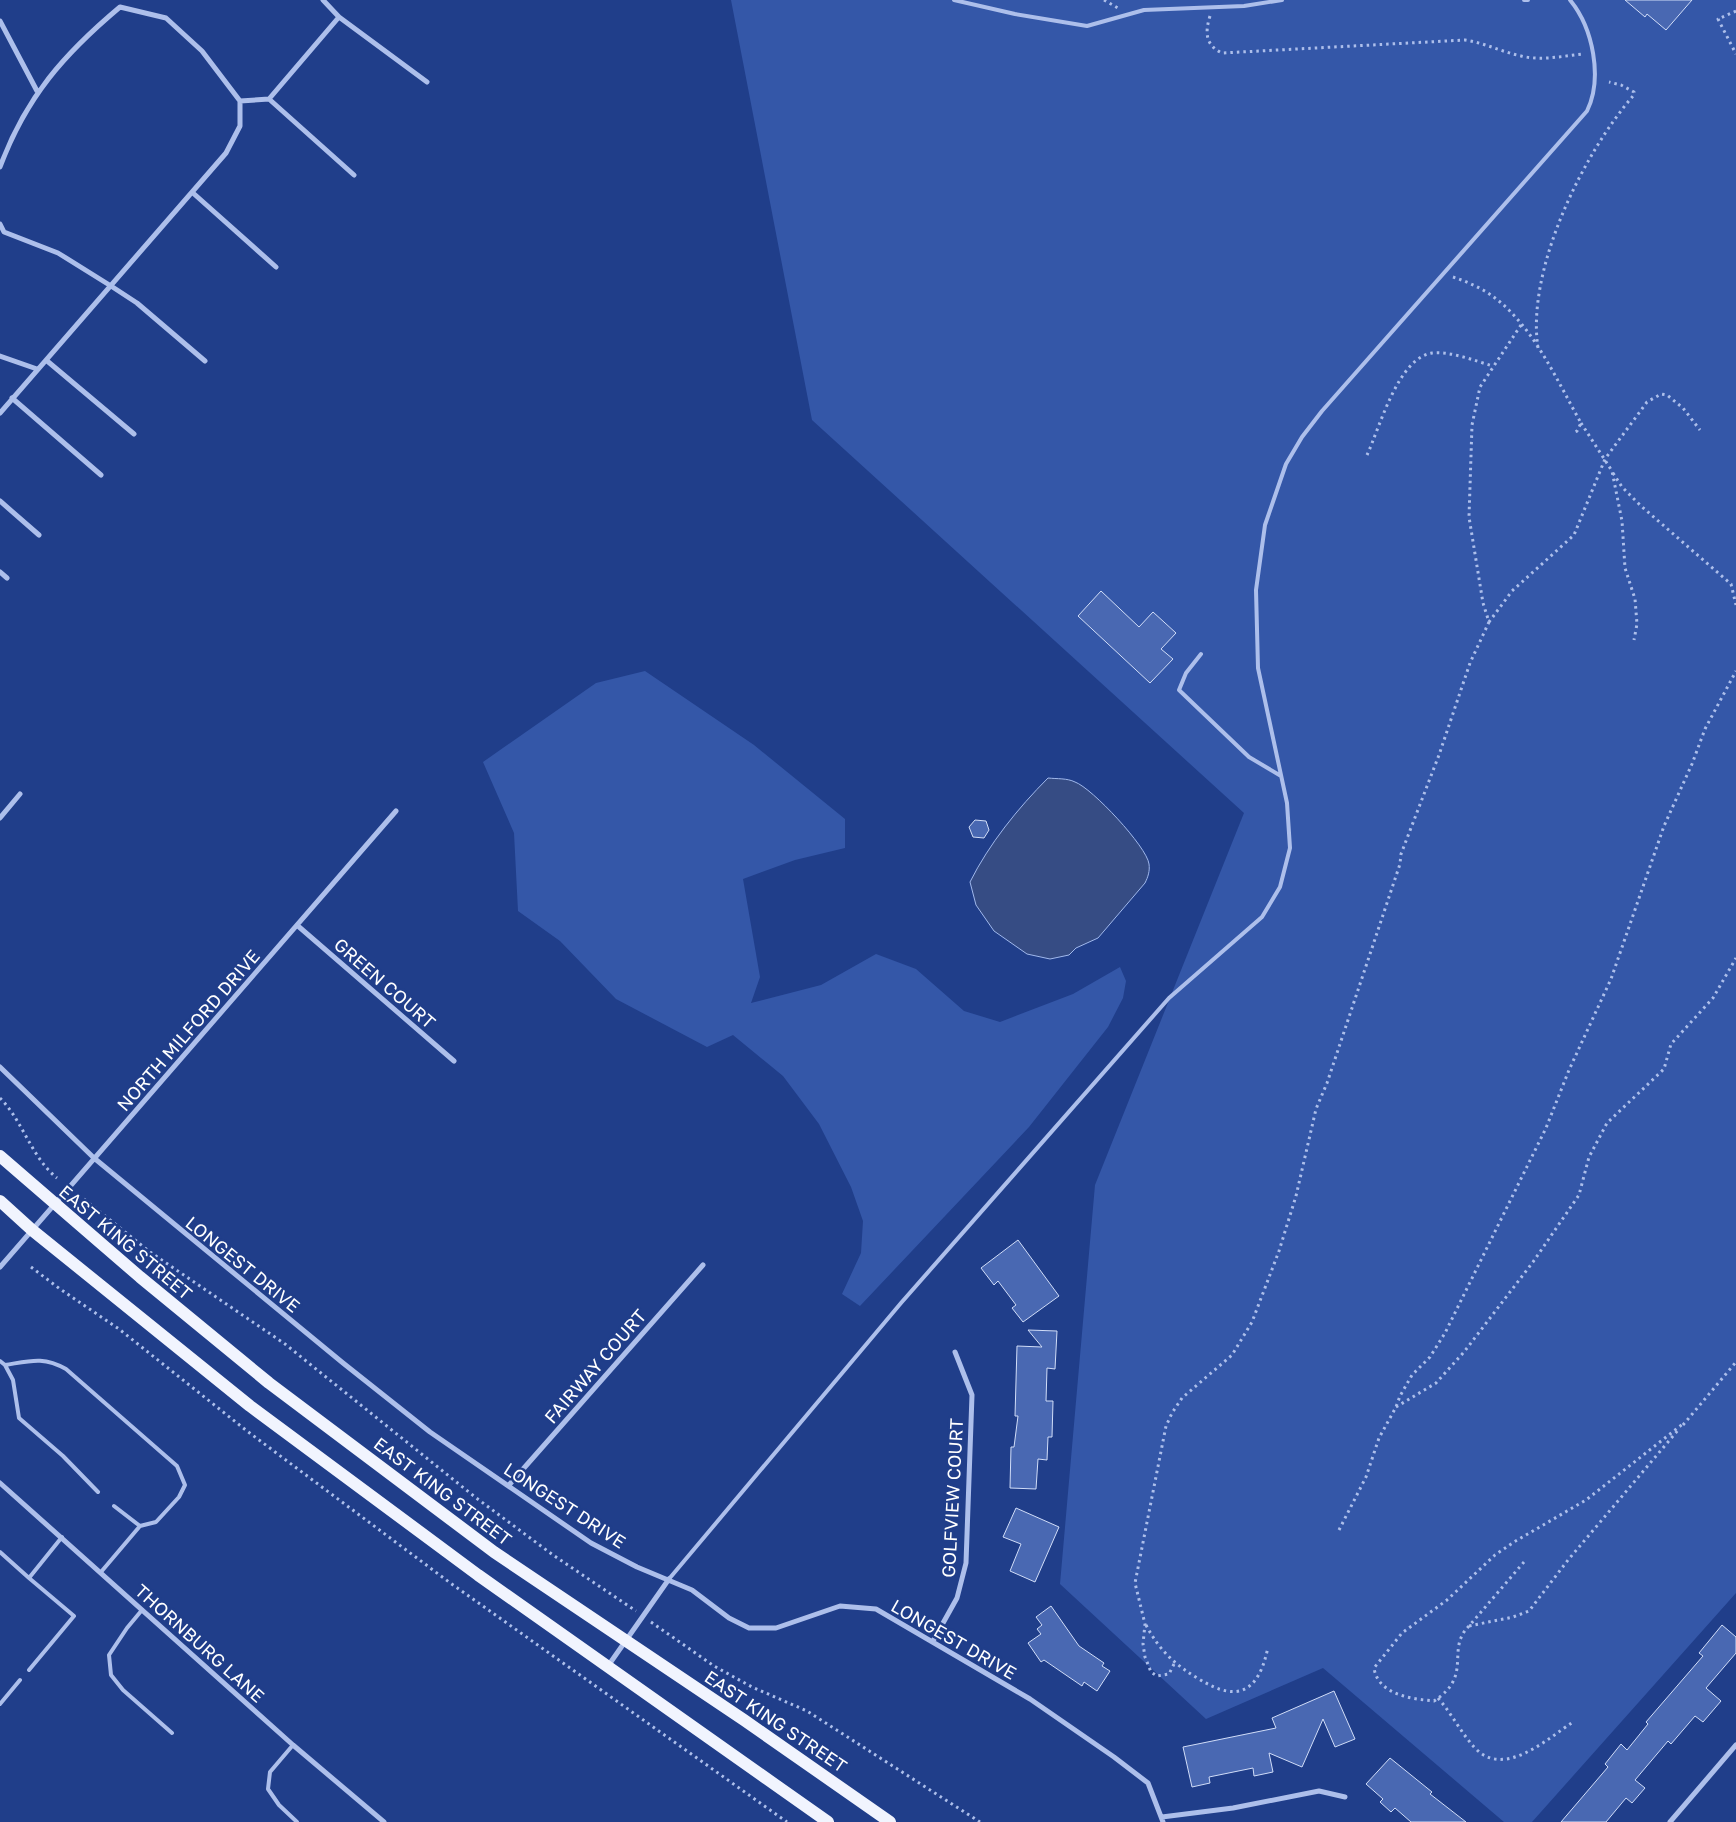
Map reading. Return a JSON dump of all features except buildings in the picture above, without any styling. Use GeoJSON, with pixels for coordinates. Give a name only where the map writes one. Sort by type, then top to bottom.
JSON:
{"type":"FeatureCollection","features":[{"type":"Feature","properties":{"kind":"main road","name":"EAST KING STREET"},"geometry":{"type":"LineString","coordinates":[[0,1156],[54,1205],[269,1383],[494,1552],[627,1640],[890,1822]]}},
{"type":"Feature","properties":{"kind":"main road"},"geometry":{"type":"LineString","coordinates":[[0,1201],[32,1230],[250,1406],[478,1575],[828,1822]]}},
{"type":"Feature","properties":{"kind":"street"},"geometry":{"type":"LineString","coordinates":[[0,413],[193,193],[226,153],[240,126],[240,101],[202,51],[166,18],[120,7],[116,0]]}},
{"type":"Feature","properties":{"kind":"street"},"geometry":{"type":"LineString","coordinates":[[323,0],[339,17],[427,82]]}},
{"type":"Feature","properties":{"kind":"street"},"geometry":{"type":"LineString","coordinates":[[0,167],[12,134],[37,92],[80,40],[120,7]]}},
{"type":"Feature","properties":{"kind":"street"},"geometry":{"type":"LineString","coordinates":[[240,101],[269,99],[339,17]]}},
{"type":"Feature","properties":{"kind":"street"},"geometry":{"type":"LineString","coordinates":[[0,21],[37,92]]}},
{"type":"Feature","properties":{"kind":"street"},"geometry":{"type":"LineString","coordinates":[[269,99],[354,175]]}},
{"type":"Feature","properties":{"kind":"street"},"geometry":{"type":"LineString","coordinates":[[193,193],[276,267]]}},
{"type":"Feature","properties":{"kind":"street"},"geometry":{"type":"LineString","coordinates":[[0,224],[4,232],[58,253],[112,286],[137,303],[205,361]]}},
{"type":"Feature","properties":{"kind":"street"},"geometry":{"type":"LineString","coordinates":[[0,356],[38,369]]}},
{"type":"Feature","properties":{"kind":"street"},"geometry":{"type":"LineString","coordinates":[[46,360],[134,434]]}},
{"type":"Feature","properties":{"kind":"street"},"geometry":{"type":"LineString","coordinates":[[12,398],[101,475]]}},
{"type":"Feature","properties":{"kind":"street"},"geometry":{"type":"LineString","coordinates":[[0,501],[39,535]]}},
{"type":"Feature","properties":{"kind":"street"},"geometry":{"type":"LineString","coordinates":[[0,572],[7,578]]}},
{"type":"Feature","properties":{"kind":"street"},"geometry":{"type":"LineString","coordinates":[[0,818],[20,794]]}},
{"type":"Feature","properties":{"kind":"street","name":"NORTH MILFORD DRIVE"},"geometry":{"type":"LineString","coordinates":[[0,1267],[396,811]]}},
{"type":"Feature","properties":{"kind":"street","name":"GREEN COURT"},"geometry":{"type":"LineString","coordinates":[[298,926],[454,1061]]}},
{"type":"Feature","properties":{"kind":"street","name":"LONGEST DRIVE"},"geometry":{"type":"LineString","coordinates":[[0,1067],[94,1158],[350,1369],[430,1432],[591,1543],[692,1590],[729,1618],[749,1628],[776,1628],[840,1606],[876,1609],[1030,1699],[1114,1757],[1148,1783],[1162,1820]]}},
{"type":"Feature","properties":{"kind":"street","name":"FAIRWAY COURT"},"geometry":{"type":"LineString","coordinates":[[508,1485],[703,1265]]}},
{"type":"Feature","properties":{"kind":"street","name":"GOLFVIEW COURT"},"geometry":{"type":"LineString","coordinates":[[933,1641],[957,1598],[966,1564],[972,1395],[956,1352]]}},
{"type":"Feature","properties":{"kind":"street","name":"THORNBURG LANE"},"geometry":{"type":"LineString","coordinates":[[0,1483],[293,1744],[384,1822]]}},
{"type":"Feature","properties":{"kind":"street"},"geometry":{"type":"LineString","coordinates":[[608,1666],[668,1579]]}},
{"type":"Feature","properties":{"kind":"street"},"geometry":{"type":"LineString","coordinates":[[1670,1822],[1736,1745]]}},
{"type":"Feature","properties":{"kind":"street"},"geometry":{"type":"LineString","coordinates":[[1162,1820],[1319,1791],[1345,1797]]}},
{"type":"Feature","properties":{"kind":"lane"},"geometry":{"type":"LineString","coordinates":[[954,0],[1015,14],[1087,26],[1144,10],[1211,8],[1261,4],[1282,0]]}},
{"type":"Feature","properties":{"kind":"lane"},"geometry":{"type":"LineString","coordinates":[[668,1579],[901,1303],[1169,998],[1262,917],[1280,887],[1290,848],[1286,803],[1258,668],[1256,590],[1265,525],[1286,464],[1302,437],[1322,411],[1587,111],[1594,97],[1592,53],[1588,32],[1579,10],[1570,0]]}},
{"type":"Feature","properties":{"kind":"lane"},"geometry":{"type":"LineString","coordinates":[[1201,654],[1186,673],[1179,690],[1250,757],[1281,776]]}},
{"type":"Feature","properties":{"kind":"lane"},"geometry":{"type":"LineString","coordinates":[[5,1365],[37,1359],[52,1361],[66,1369],[177,1466],[185,1485],[179,1497],[156,1522],[140,1526],[101,1572]]}},
{"type":"Feature","properties":{"kind":"lane"},"geometry":{"type":"LineString","coordinates":[[0,1361],[5,1365],[13,1380],[19,1418],[63,1456],[98,1492]]}},
{"type":"Feature","properties":{"kind":"lane"},"geometry":{"type":"LineString","coordinates":[[114,1506],[140,1526]]}},
{"type":"Feature","properties":{"kind":"lane"},"geometry":{"type":"LineString","coordinates":[[29,1578],[62,1537]]}},
{"type":"Feature","properties":{"kind":"lane"},"geometry":{"type":"LineString","coordinates":[[0,1552],[74,1616],[29,1670]]}},
{"type":"Feature","properties":{"kind":"lane"},"geometry":{"type":"LineString","coordinates":[[142,1610],[126,1628],[108,1655],[111,1675],[123,1690],[172,1734]]}},
{"type":"Feature","properties":{"kind":"lane"},"geometry":{"type":"LineString","coordinates":[[0,1704],[20,1680]]}},
{"type":"Feature","properties":{"kind":"lane"},"geometry":{"type":"LineString","coordinates":[[293,1744],[270,1772],[268,1789],[279,1805],[297,1822]]}},
{"type":"Feature","properties":{"kind":"path"},"geometry":{"type":"LineString","coordinates":[[1211,8],[1206,26],[1207,39],[1210,45],[1222,52],[1465,40],[1492,46],[1522,56],[1538,58],[1557,58],[1592,53]]}},
{"type":"Feature","properties":{"kind":"path"},"geometry":{"type":"LineString","coordinates":[[1736,11],[1718,19],[1736,54]]}},
{"type":"Feature","properties":{"kind":"path"},"geometry":{"type":"LineString","coordinates":[[1538,348],[1536,332],[1537,300],[1552,241],[1599,140],[1633,96],[1634,92],[1628,88],[1609,82]]}},
{"type":"Feature","properties":{"kind":"path"},"geometry":{"type":"LineString","coordinates":[[1443,274],[1487,293],[1521,325],[1538,348],[1581,423],[1622,486],[1641,506],[1736,589]]}},
{"type":"Feature","properties":{"kind":"path"},"geometry":{"type":"LineString","coordinates":[[1489,622],[1481,596],[1469,509],[1474,411],[1480,387],[1521,325]]}},
{"type":"Feature","properties":{"kind":"path"},"geometry":{"type":"LineString","coordinates":[[1367,455],[1395,388],[1407,368],[1417,360],[1432,353],[1447,354],[1493,366]]}},
{"type":"Feature","properties":{"kind":"path"},"geometry":{"type":"LineString","coordinates":[[1268,1646],[1264,1667],[1256,1682],[1244,1691],[1235,1693],[1216,1689],[1174,1664],[1159,1647],[1145,1624],[1135,1583],[1136,1570],[1166,1426],[1182,1398],[1237,1350],[1262,1299],[1296,1196],[1318,1103],[1327,1083],[1385,910],[1400,864],[1401,854],[1439,756],[1470,663],[1489,622],[1512,590],[1574,535],[1582,520],[1604,459],[1637,412],[1647,402],[1661,394],[1674,399],[1700,430]]}},
{"type":"Feature","properties":{"kind":"path"},"geometry":{"type":"LineString","coordinates":[[1577,431],[1581,423]]}},
{"type":"Feature","properties":{"kind":"path"},"geometry":{"type":"LineString","coordinates":[[1572,433],[1577,431],[1588,434]]}},
{"type":"Feature","properties":{"kind":"path"},"geometry":{"type":"LineString","coordinates":[[1612,471],[1622,521],[1625,568],[1635,599],[1637,624],[1634,640]]}},
{"type":"Feature","properties":{"kind":"path"},"geometry":{"type":"LineString","coordinates":[[1731,584],[1736,606]]}},
{"type":"Feature","properties":{"kind":"path"},"geometry":{"type":"LineString","coordinates":[[1340,1530],[1366,1477],[1379,1438],[1400,1396],[1412,1375],[1430,1357],[1445,1334],[1534,1156],[1569,1070],[1611,979],[1664,826],[1692,764],[1705,729],[1736,671]]}},
{"type":"Feature","properties":{"kind":"path"},"geometry":{"type":"LineString","coordinates":[[1396,1407],[1436,1383],[1464,1352],[1533,1262],[1579,1196],[1589,1158],[1607,1123],[1664,1069],[1671,1044],[1712,998],[1736,958]]}},
{"type":"Feature","properties":{"kind":"path"},"geometry":{"type":"LineString","coordinates":[[0,1098],[20,1124],[49,1172],[57,1178]]}},
{"type":"Feature","properties":{"kind":"path"},"geometry":{"type":"LineString","coordinates":[[84,1199],[150,1252],[285,1344],[475,1497],[553,1554],[714,1666],[752,1687],[807,1711],[980,1822]]}},
{"type":"Feature","properties":{"kind":"path"},"geometry":{"type":"LineString","coordinates":[[32,1267],[60,1290],[118,1329],[247,1431],[449,1582],[787,1822]]}},
{"type":"Feature","properties":{"kind":"path"},"geometry":{"type":"LineString","coordinates":[[1469,1626],[1513,1617],[1529,1611],[1568,1560],[1736,1362]]}},
{"type":"Feature","properties":{"kind":"path"},"geometry":{"type":"LineString","coordinates":[[1524,1562],[1460,1639],[1455,1680],[1447,1693],[1434,1701],[1422,1700],[1392,1693],[1379,1680],[1374,1668],[1402,1633],[1447,1600],[1495,1555],[1586,1500],[1684,1424]]}},
{"type":"Feature","properties":{"kind":"path"},"geometry":{"type":"LineString","coordinates":[[1145,1624],[1143,1644],[1145,1657],[1151,1672],[1157,1676],[1169,1674],[1174,1664]]}},
{"type":"Feature","properties":{"kind":"path"},"geometry":{"type":"LineString","coordinates":[[1438,1698],[1474,1748],[1486,1758],[1493,1760],[1504,1760],[1524,1753],[1573,1722]]}},
{"type":"Feature","properties":{"kind":"shaded area"},"geometry":{"type":"Polygon","coordinates":[[[731,0],[1736,0],[1736,1593],[1532,1822],[1504,1822],[1323,1668],[1206,1719],[1060,1584],[1095,1185],[1244,813],[812,420],[731,0]]]}},
{"type":"Feature","properties":{"kind":"shaded area"},"geometry":{"type":"Polygon","coordinates":[[[645,671],[754,745],[845,819],[845,848],[795,860],[743,879],[760,977],[751,1003],[821,985],[876,954],[916,969],[964,1011],[1000,1022],[1073,994],[1120,967],[1126,981],[1123,998],[1108,1027],[1029,1127],[860,1306],[842,1294],[861,1253],[863,1221],[851,1187],[819,1124],[783,1076],[733,1035],[707,1047],[616,999],[560,941],[518,911],[514,833],[483,762],[596,683],[645,671]]]}},
{"type":"Feature","properties":{"kind":"shaded area"},"geometry":{"type":"Polygon","coordinates":[[[1048,778],[1072,781],[1093,795],[1129,832],[1146,856],[1149,864],[1145,883],[1098,938],[1076,948],[1069,955],[1050,959],[1027,954],[994,931],[976,905],[970,882],[986,854],[1005,827],[1048,778]]]}}]}
